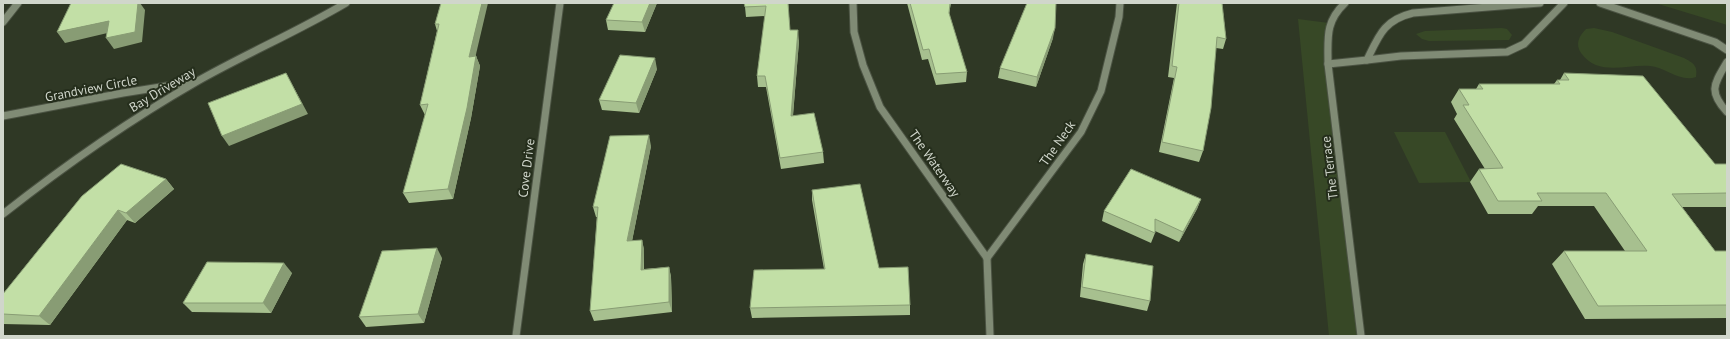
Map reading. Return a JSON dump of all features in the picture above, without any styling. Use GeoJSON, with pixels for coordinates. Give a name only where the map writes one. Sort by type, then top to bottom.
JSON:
{"type":"FeatureCollection","features":[{"type":"Feature","properties":{"kind":"street"},"geometry":{"type":"LineString","coordinates":[[3,22],[18,3]]}},
{"type":"Feature","properties":{"kind":"street","name":"Bay Driveway"},"geometry":{"type":"LineString","coordinates":[[3,214],[48,179],[109,136],[196,82],[314,22],[346,3]]}},
{"type":"Feature","properties":{"kind":"street","name":"Cove Drive"},"geometry":{"type":"LineString","coordinates":[[516,336],[560,3]]}},
{"type":"Feature","properties":{"kind":"street","name":"The Waterway"},"geometry":{"type":"LineString","coordinates":[[853,3],[854,32],[863,66],[880,107],[987,258]]}},
{"type":"Feature","properties":{"kind":"street","name":"The Neck"},"geometry":{"type":"LineString","coordinates":[[987,258],[1081,132],[1101,91],[1119,17],[1120,3]]}},
{"type":"Feature","properties":{"kind":"street","name":"The Terrace"},"geometry":{"type":"LineString","coordinates":[[1344,3],[1336,10],[1329,23],[1328,64],[1361,336]]}},
{"type":"Feature","properties":{"kind":"street"},"geometry":{"type":"LineString","coordinates":[[1367,60],[1383,27],[1399,16],[1421,12],[1540,3]]}},
{"type":"Feature","properties":{"kind":"street"},"geometry":{"type":"LineString","coordinates":[[1328,64],[1401,56],[1507,52],[1524,44],[1530,39],[1564,3]]}},
{"type":"Feature","properties":{"kind":"street"},"geometry":{"type":"LineString","coordinates":[[1600,3],[1715,42],[1727,50]]}},
{"type":"Feature","properties":{"kind":"street"},"geometry":{"type":"LineString","coordinates":[[1727,62],[1714,88],[1713,94],[1720,105],[1727,112]]}},
{"type":"Feature","properties":{"kind":"street","name":"Grandview Circle"},"geometry":{"type":"LineString","coordinates":[[3,116],[123,93],[196,82]]}},
{"type":"Feature","properties":{"kind":"street","name":"Grandview Circle"},"geometry":{"type":"LineString","coordinates":[[3,111],[15,114]]}},
{"type":"Feature","properties":{"kind":"street"},"geometry":{"type":"LineString","coordinates":[[987,258],[990,336]]}},
{"type":"Feature","properties":{"kind":"green space"},"geometry":{"type":"Polygon","coordinates":[[[1655,3],[1727,3],[1727,25],[1724,24],[1655,3]]]}},
{"type":"Feature","properties":{"kind":"green space"},"geometry":{"type":"Polygon","coordinates":[[[1298,19],[1329,23],[1328,64],[1361,336],[1329,336],[1298,19]]]}},
{"type":"Feature","properties":{"kind":"green space"},"geometry":{"type":"Polygon","coordinates":[[[1594,28],[1612,32],[1684,58],[1694,65],[1696,77],[1685,78],[1650,66],[1613,68],[1596,65],[1581,53],[1578,46],[1581,34],[1586,29],[1594,28]]]}},
{"type":"Feature","properties":{"kind":"green space"},"geometry":{"type":"Polygon","coordinates":[[[1507,29],[1512,35],[1509,40],[1429,41],[1422,39],[1416,34],[1425,31],[1507,29]]]}},
{"type":"Feature","properties":{"kind":"green space"},"geometry":{"type":"Polygon","coordinates":[[[1394,132],[1445,132],[1471,182],[1419,183],[1394,132]]]}},
{"type":"Feature","properties":{"kind":"building"},"geometry":{"type":"Polygon","coordinates":[[[71,3],[138,3],[135,32],[106,38],[109,21],[57,32],[71,3]]]}},
{"type":"Feature","properties":{"kind":"building"},"geometry":{"type":"Polygon","coordinates":[[[441,3],[482,3],[469,57],[476,56],[467,108],[448,189],[403,193],[428,104],[420,105],[439,24],[435,24],[441,3]]]}},
{"type":"Feature","properties":{"kind":"building"},"geometry":{"type":"Polygon","coordinates":[[[614,3],[650,3],[642,22],[606,20],[614,3]]]}},
{"type":"Feature","properties":{"kind":"building"},"geometry":{"type":"Polygon","coordinates":[[[744,3],[788,3],[790,30],[798,30],[791,116],[814,113],[823,152],[780,158],[765,76],[757,76],[766,6],[745,7],[744,3]]]}},
{"type":"Feature","properties":{"kind":"building"},"geometry":{"type":"Polygon","coordinates":[[[910,3],[950,3],[949,13],[967,72],[936,74],[929,49],[923,50],[910,3]]]}},
{"type":"Feature","properties":{"kind":"building"},"geometry":{"type":"Polygon","coordinates":[[[1027,3],[1056,3],[1055,28],[1037,77],[1000,68],[1027,3]]]}},
{"type":"Feature","properties":{"kind":"building"},"geometry":{"type":"Polygon","coordinates":[[[1179,3],[1222,3],[1226,39],[1217,37],[1211,108],[1203,151],[1162,142],[1177,67],[1172,66],[1179,3]]]}},
{"type":"Feature","properties":{"kind":"building"},"geometry":{"type":"Polygon","coordinates":[[[620,55],[655,58],[636,103],[599,100],[620,55]]]}},
{"type":"Feature","properties":{"kind":"building"},"geometry":{"type":"Polygon","coordinates":[[[286,73],[302,104],[222,136],[208,103],[286,73]]]}},
{"type":"Feature","properties":{"kind":"building"},"geometry":{"type":"Polygon","coordinates":[[[1564,73],[1643,76],[1715,164],[1727,164],[1727,193],[1672,194],[1715,251],[1727,251],[1727,305],[1598,306],[1564,251],[1647,251],[1606,193],[1537,193],[1542,201],[1498,201],[1479,169],[1503,168],[1463,105],[1469,105],[1459,89],[1483,89],[1479,84],[1560,84],[1557,80],[1569,80],[1564,73]]]}},
{"type":"Feature","properties":{"kind":"building"},"geometry":{"type":"Polygon","coordinates":[[[649,135],[627,241],[642,240],[641,270],[669,267],[669,302],[590,311],[598,207],[593,207],[610,136],[649,135]]]}},
{"type":"Feature","properties":{"kind":"building"},"geometry":{"type":"Polygon","coordinates":[[[121,164],[166,179],[126,213],[118,210],[39,316],[3,314],[3,294],[82,196],[121,164]]]}},
{"type":"Feature","properties":{"kind":"building"},"geometry":{"type":"Polygon","coordinates":[[[1131,169],[1201,199],[1183,232],[1155,219],[1155,233],[1104,211],[1131,169]]]}},
{"type":"Feature","properties":{"kind":"building"},"geometry":{"type":"Polygon","coordinates":[[[860,184],[879,268],[908,267],[910,305],[750,308],[754,270],[825,269],[812,190],[860,184]]]}},
{"type":"Feature","properties":{"kind":"building"},"geometry":{"type":"Polygon","coordinates":[[[437,248],[418,314],[359,317],[382,251],[437,248]]]}},
{"type":"Feature","properties":{"kind":"building"},"geometry":{"type":"Polygon","coordinates":[[[1086,254],[1153,266],[1150,301],[1082,287],[1086,254]]]}},
{"type":"Feature","properties":{"kind":"building"},"geometry":{"type":"Polygon","coordinates":[[[207,262],[284,263],[263,303],[183,303],[207,262]]]}}]}
